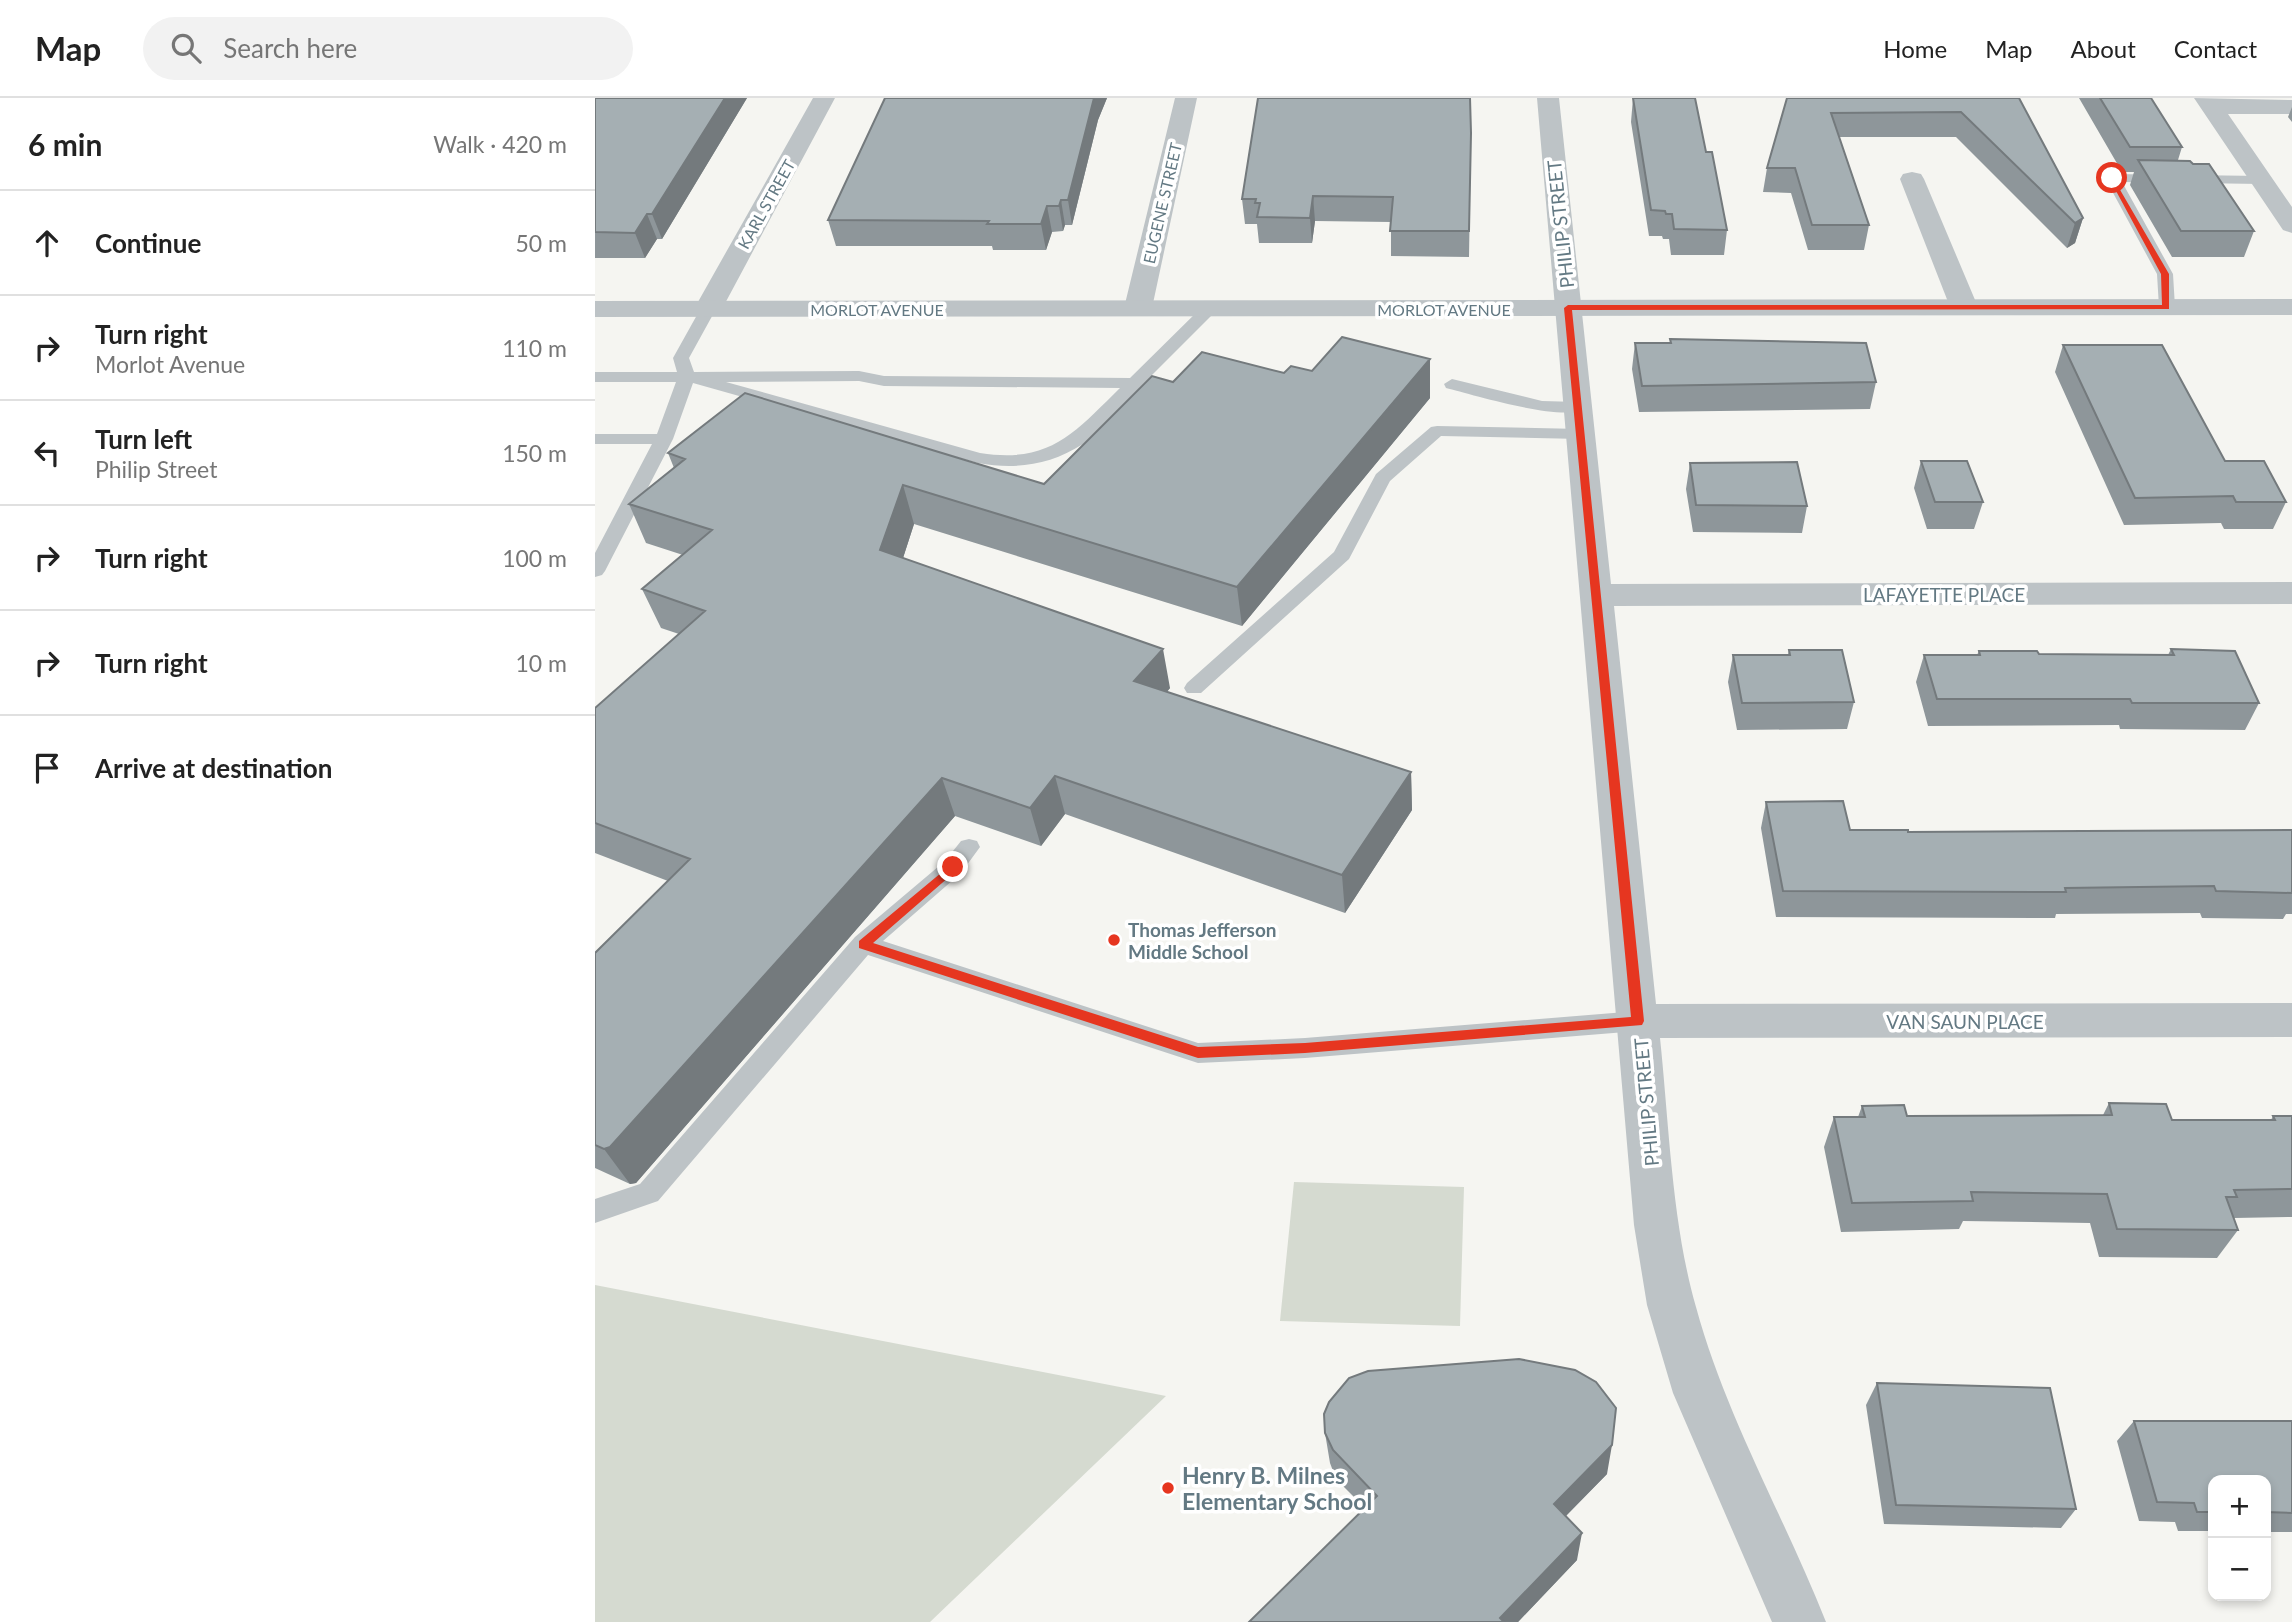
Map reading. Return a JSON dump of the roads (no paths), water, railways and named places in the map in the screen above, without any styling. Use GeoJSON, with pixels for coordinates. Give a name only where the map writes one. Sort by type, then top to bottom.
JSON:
{"type":"FeatureCollection","features":[{"type":"Feature","properties":{"kind":"street","name":"KARL STREET"},"geometry":{"type":"LineString","coordinates":[[708,309],[824,98]]}},
{"type":"Feature","properties":{"kind":"street","name":"EUGENE STREET"},"geometry":{"type":"LineString","coordinates":[[1138,308],[1186,98]]}},
{"type":"Feature","properties":{"kind":"street","name":"PHILIP STREET"},"geometry":{"type":"LineString","coordinates":[[1548,98],[1657,1224],[1671,1305],[1698,1393],[1799,1622]]}},
{"type":"Feature","properties":{"kind":"street"},"geometry":{"type":"LineString","coordinates":[[2208,103],[2292,107]]}},
{"type":"Feature","properties":{"kind":"street"},"geometry":{"type":"LineString","coordinates":[[2208,103],[2292,225]]}},
{"type":"Feature","properties":{"kind":"street"},"geometry":{"type":"LineString","coordinates":[[1912,179],[1964,307]]}},
{"type":"Feature","properties":{"kind":"street","name":"MORLOT AVENUE"},"geometry":{"type":"LineString","coordinates":[[595,309],[2292,307]]}},
{"type":"Feature","properties":{"kind":"street","name":"LAFAYETTE PLACE"},"geometry":{"type":"LineString","coordinates":[[1597,595],[2292,593]]}},
{"type":"Feature","properties":{"kind":"street","name":"VAN SAUN PLACE"},"geometry":{"type":"LineString","coordinates":[[1638,1021],[2292,1020]]}},
{"type":"Feature","properties":{"kind":"lane"},"geometry":{"type":"LineString","coordinates":[[2167,307],[2165,274],[2112,178],[2262,180]]}},
{"type":"Feature","properties":{"kind":"lane"},"geometry":{"type":"LineString","coordinates":[[687,376],[978,458],[1010,463],[1026,462],[1062,450],[1093,426],[1210,308]]}},
{"type":"Feature","properties":{"kind":"lane"},"geometry":{"type":"LineString","coordinates":[[595,571],[664,439],[687,376],[681,358],[708,309]]}},
{"type":"Feature","properties":{"kind":"lane"},"geometry":{"type":"LineString","coordinates":[[595,377],[859,376],[884,381],[1136,383]]}},
{"type":"Feature","properties":{"kind":"lane"},"geometry":{"type":"LineString","coordinates":[[1452,384],[1542,406],[1579,421]]}},
{"type":"Feature","properties":{"kind":"lane"},"geometry":{"type":"LineString","coordinates":[[1193,688],[1342,555],[1382,478],[1437,431],[1579,421]]}},
{"type":"Feature","properties":{"kind":"lane"},"geometry":{"type":"LineString","coordinates":[[595,439],[664,439]]}},
{"type":"Feature","properties":{"kind":"lane"},"geometry":{"type":"LineString","coordinates":[[595,1212],[649,1193],[863,944],[953,867],[969,846]]}},
{"type":"Feature","properties":{"kind":"lane"},"geometry":{"type":"LineString","coordinates":[[863,944],[1198,1053],[1305,1048],[1638,1021]]}},
{"type":"Feature","properties":{"kind":"place","name":"Thomas Jefferson Middle School"},"geometry":{"type":"Point","coordinates":[1114,940]}},
{"type":"Feature","properties":{"kind":"place","name":"Henry B. Milnes Elementary School"},"geometry":{"type":"Point","coordinates":[1168,1488]}}]}
